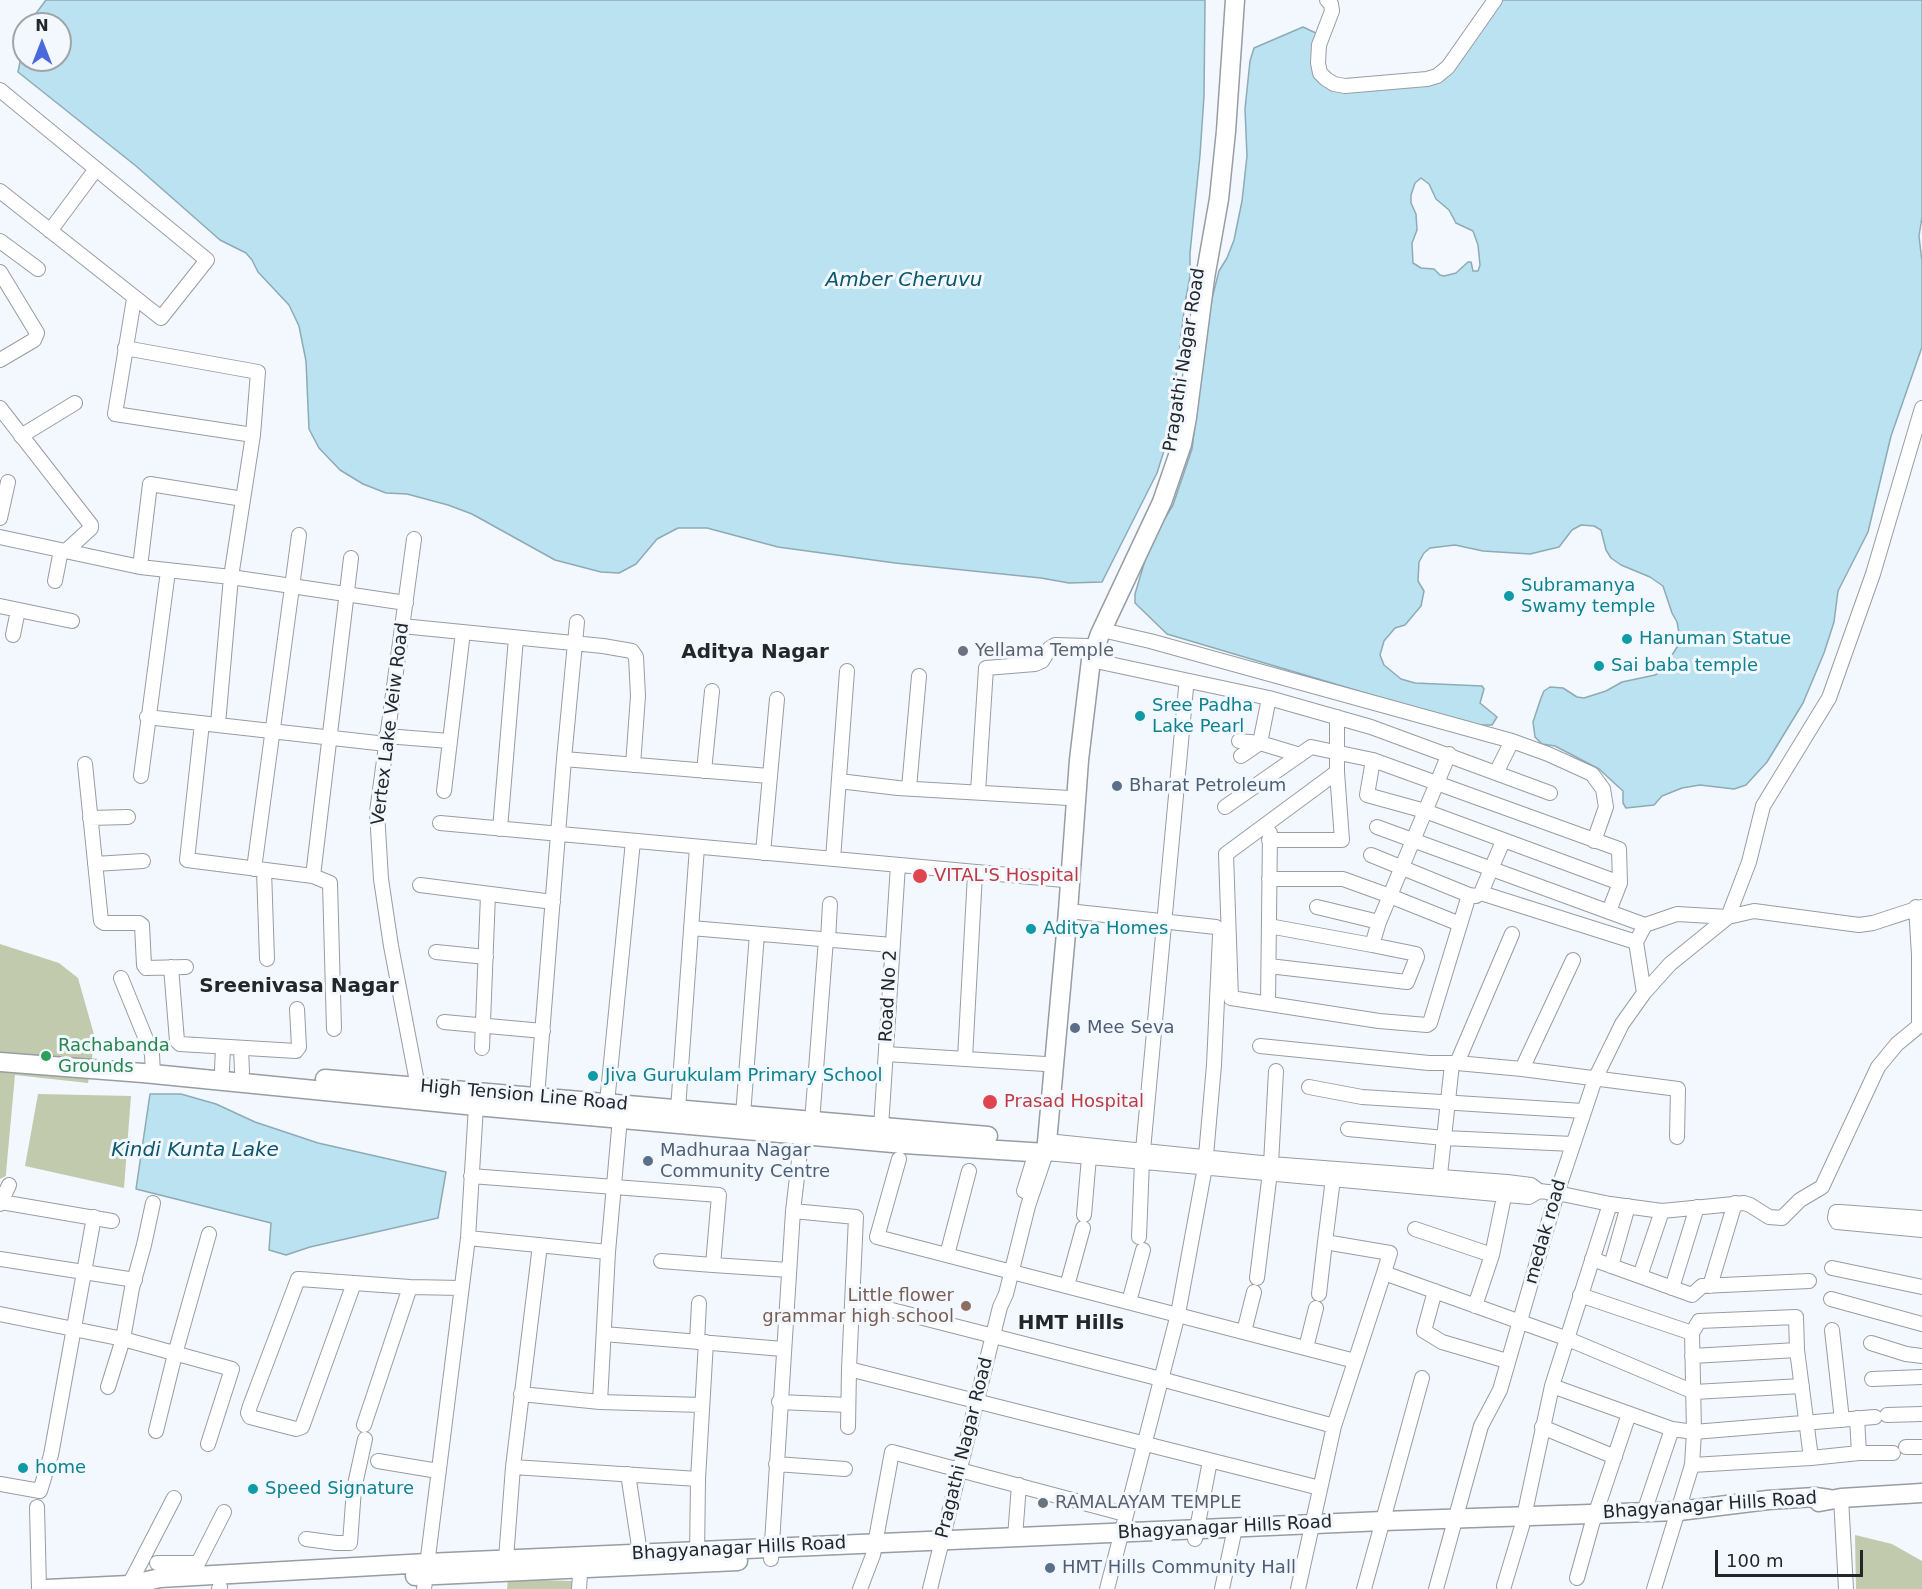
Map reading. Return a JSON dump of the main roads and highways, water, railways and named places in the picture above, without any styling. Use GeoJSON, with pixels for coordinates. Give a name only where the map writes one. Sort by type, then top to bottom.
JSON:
{"type":"FeatureCollection","features":[{"type":"Feature","properties":{"kind":"main road","name":"Pragathi Nagar Road"},"geometry":{"type":"LineString","coordinates":[[1089,653],[1163,479],[1177,435],[1197,283],[1208,221],[1225,0]]}},
{"type":"Feature","properties":{"kind":"main road"},"geometry":{"type":"LineString","coordinates":[[1077,738],[1089,653],[1162,502],[1182,444],[1217,209],[1226,131],[1235,0]]}},
{"type":"Feature","properties":{"kind":"main road","name":"Pragathi Nagar Road"},"geometry":{"type":"LineString","coordinates":[[1042,1147],[1045,1064],[1064,880],[1069,798],[1077,738]]}},
{"type":"Feature","properties":{"kind":"main road","name":"Pragathi Nagar Road"},"geometry":{"type":"LineString","coordinates":[[1042,1147],[1068,911],[1077,738]]}},
{"type":"Feature","properties":{"kind":"main road","name":"High Tension Line Road"},"geometry":{"type":"LineString","coordinates":[[0,1052],[476,1106],[620,1118],[807,1129],[881,1127],[1042,1147]]}},
{"type":"Feature","properties":{"kind":"main road","name":"High Tension Line Road"},"geometry":{"type":"LineString","coordinates":[[0,1062],[222,1070],[743,1115],[807,1129],[904,1144],[1042,1147]]}},
{"type":"Feature","properties":{"kind":"main road","name":"Bhagyanagar Hills Road"},"geometry":{"type":"LineString","coordinates":[[47,1589],[129,1585],[160,1578],[193,1576],[425,1576],[581,1563],[771,1553],[1678,1514],[1816,1503],[1835,1498],[1922,1493]]}},
{"type":"Feature","properties":{"kind":"main road","name":"Bhagyanagar Hills Road"},"geometry":{"type":"LineString","coordinates":[[1594,1518],[1644,1512],[1678,1514]]}},
{"type":"Feature","properties":{"kind":"main road","name":"Bhagyanagar Hills Road"},"geometry":{"type":"LineString","coordinates":[[940,1546],[1015,1537],[1119,1539]]}},
{"type":"Feature","properties":{"kind":"main road","name":"Bhagyanagar Hills Road"},"geometry":{"type":"LineString","coordinates":[[602,1562],[640,1553],[697,1557]]}},
{"type":"Feature","properties":{"kind":"main road","name":"Bhagyanagar Hills Road"},"geometry":{"type":"LineString","coordinates":[[193,1576],[220,1588],[308,1576],[338,1568],[425,1576],[506,1560],[581,1563]]}},
{"type":"Feature","properties":{"kind":"main road","name":"Bhagyanagar Hills Road"},"geometry":{"type":"LineString","coordinates":[[129,1585],[153,1589]]}},
{"type":"Feature","properties":{"kind":"water","name":"Amber Cheruvu"},"geometry":{"type":"Polygon","coordinates":[[[46,0],[1205,0],[1204,96],[1190,253],[1190,277],[1169,435],[1157,473],[1102,582],[1069,583],[778,547],[707,528],[678,528],[657,539],[636,564],[619,573],[601,572],[555,560],[472,514],[448,505],[407,494],[386,493],[363,484],[340,470],[319,448],[309,429],[306,361],[299,326],[289,305],[258,272],[252,260],[246,253],[220,240],[136,166],[18,72],[72,72],[72,12],[37,12],[46,0]]]}},
{"type":"Feature","properties":{"kind":"water"},"geometry":{"type":"Polygon","coordinates":[[[1500,0],[1922,0],[1922,217],[1919,236],[1922,262],[1922,347],[1891,436],[1868,532],[1838,591],[1834,622],[1824,653],[1803,703],[1767,762],[1746,785],[1734,789],[1700,785],[1682,788],[1662,796],[1654,805],[1626,808],[1623,803],[1623,791],[1599,769],[1555,746],[1542,744],[1535,737],[1533,722],[1544,691],[1550,687],[1563,688],[1577,697],[1584,698],[1606,691],[1622,682],[1655,675],[1662,671],[1679,644],[1677,622],[1663,586],[1611,558],[1606,550],[1601,530],[1594,526],[1581,525],[1572,530],[1559,547],[1530,554],[1483,551],[1455,545],[1430,548],[1419,562],[1418,581],[1424,591],[1421,606],[1405,625],[1395,628],[1384,641],[1380,655],[1384,665],[1401,679],[1415,683],[1482,686],[1484,689],[1480,703],[1497,717],[1492,725],[1479,725],[1399,703],[1167,634],[1135,603],[1135,594],[1153,538],[1173,505],[1192,449],[1209,310],[1219,271],[1234,240],[1242,201],[1247,156],[1245,109],[1250,61],[1254,48],[1303,27],[1318,34],[1316,46],[1333,87],[1428,83],[1500,0]],[[1421,178],[1415,183],[1411,195],[1417,230],[1412,243],[1413,263],[1421,268],[1434,269],[1444,276],[1456,273],[1468,262],[1471,262],[1473,271],[1478,271],[1480,265],[1478,245],[1473,231],[1456,223],[1449,210],[1436,199],[1429,184],[1421,178]]]}},
{"type":"Feature","properties":{"kind":"water","name":"Kindi Kunta Lake"},"geometry":{"type":"Polygon","coordinates":[[[150,1094],[181,1094],[216,1104],[255,1122],[318,1143],[446,1172],[438,1218],[310,1247],[286,1255],[269,1250],[271,1223],[136,1189],[150,1094]]]}},
{"type":"Feature","properties":{"kind":"place","name":"Subramanya Swamy temple"},"geometry":{"type":"Point","coordinates":[1509,596]}},
{"type":"Feature","properties":{"kind":"place","name":"Hanuman Statue"},"geometry":{"type":"Point","coordinates":[1627,639]}},
{"type":"Feature","properties":{"kind":"place","name":"Yellama Temple"},"geometry":{"type":"Point","coordinates":[963,651]}},
{"type":"Feature","properties":{"kind":"place","name":"Sai baba temple"},"geometry":{"type":"Point","coordinates":[1599,666]}},
{"type":"Feature","properties":{"kind":"place","name":"Sree Padha Lake Pearl"},"geometry":{"type":"Point","coordinates":[1140,716]}},
{"type":"Feature","properties":{"kind":"place","name":"Bharat Petroleum"},"geometry":{"type":"Point","coordinates":[1117,786]}},
{"type":"Feature","properties":{"kind":"place","name":"VITAL'S Hospital"},"geometry":{"type":"Point","coordinates":[920,876]}},
{"type":"Feature","properties":{"kind":"place","name":"Aditya Homes"},"geometry":{"type":"Point","coordinates":[1031,929]}},
{"type":"Feature","properties":{"kind":"place","name":"Mee Seva"},"geometry":{"type":"Point","coordinates":[1075,1028]}},
{"type":"Feature","properties":{"kind":"place","name":"Rachabanda Grounds"},"geometry":{"type":"Point","coordinates":[46,1056]}},
{"type":"Feature","properties":{"kind":"place","name":"Jiva Gurukulam Primary School"},"geometry":{"type":"Point","coordinates":[593,1076]}},
{"type":"Feature","properties":{"kind":"place","name":"Prasad Hospital"},"geometry":{"type":"Point","coordinates":[990,1102]}},
{"type":"Feature","properties":{"kind":"place","name":"Madhuraa Nagar Community Centre"},"geometry":{"type":"Point","coordinates":[648,1161]}},
{"type":"Feature","properties":{"kind":"place","name":"Little flower grammar high school"},"geometry":{"type":"Point","coordinates":[966,1306]}},
{"type":"Feature","properties":{"kind":"place","name":"home"},"geometry":{"type":"Point","coordinates":[23,1468]}},
{"type":"Feature","properties":{"kind":"place","name":"Speed Signature"},"geometry":{"type":"Point","coordinates":[253,1489]}},
{"type":"Feature","properties":{"kind":"place","name":"RAMALAYAM TEMPLE"},"geometry":{"type":"Point","coordinates":[1043,1503]}},
{"type":"Feature","properties":{"kind":"place","name":"HMT Hills Community Hall"},"geometry":{"type":"Point","coordinates":[1050,1568]}},
{"type":"Feature","properties":{"kind":"district","name":"Aditya Nagar"},"geometry":{"type":"Point","coordinates":[755,653]}},
{"type":"Feature","properties":{"kind":"district","name":"Sreenivasa Nagar"},"geometry":{"type":"Point","coordinates":[299,987]}},
{"type":"Feature","properties":{"kind":"district","name":"HMT Hills"},"geometry":{"type":"Point","coordinates":[1071,1324]}}]}
